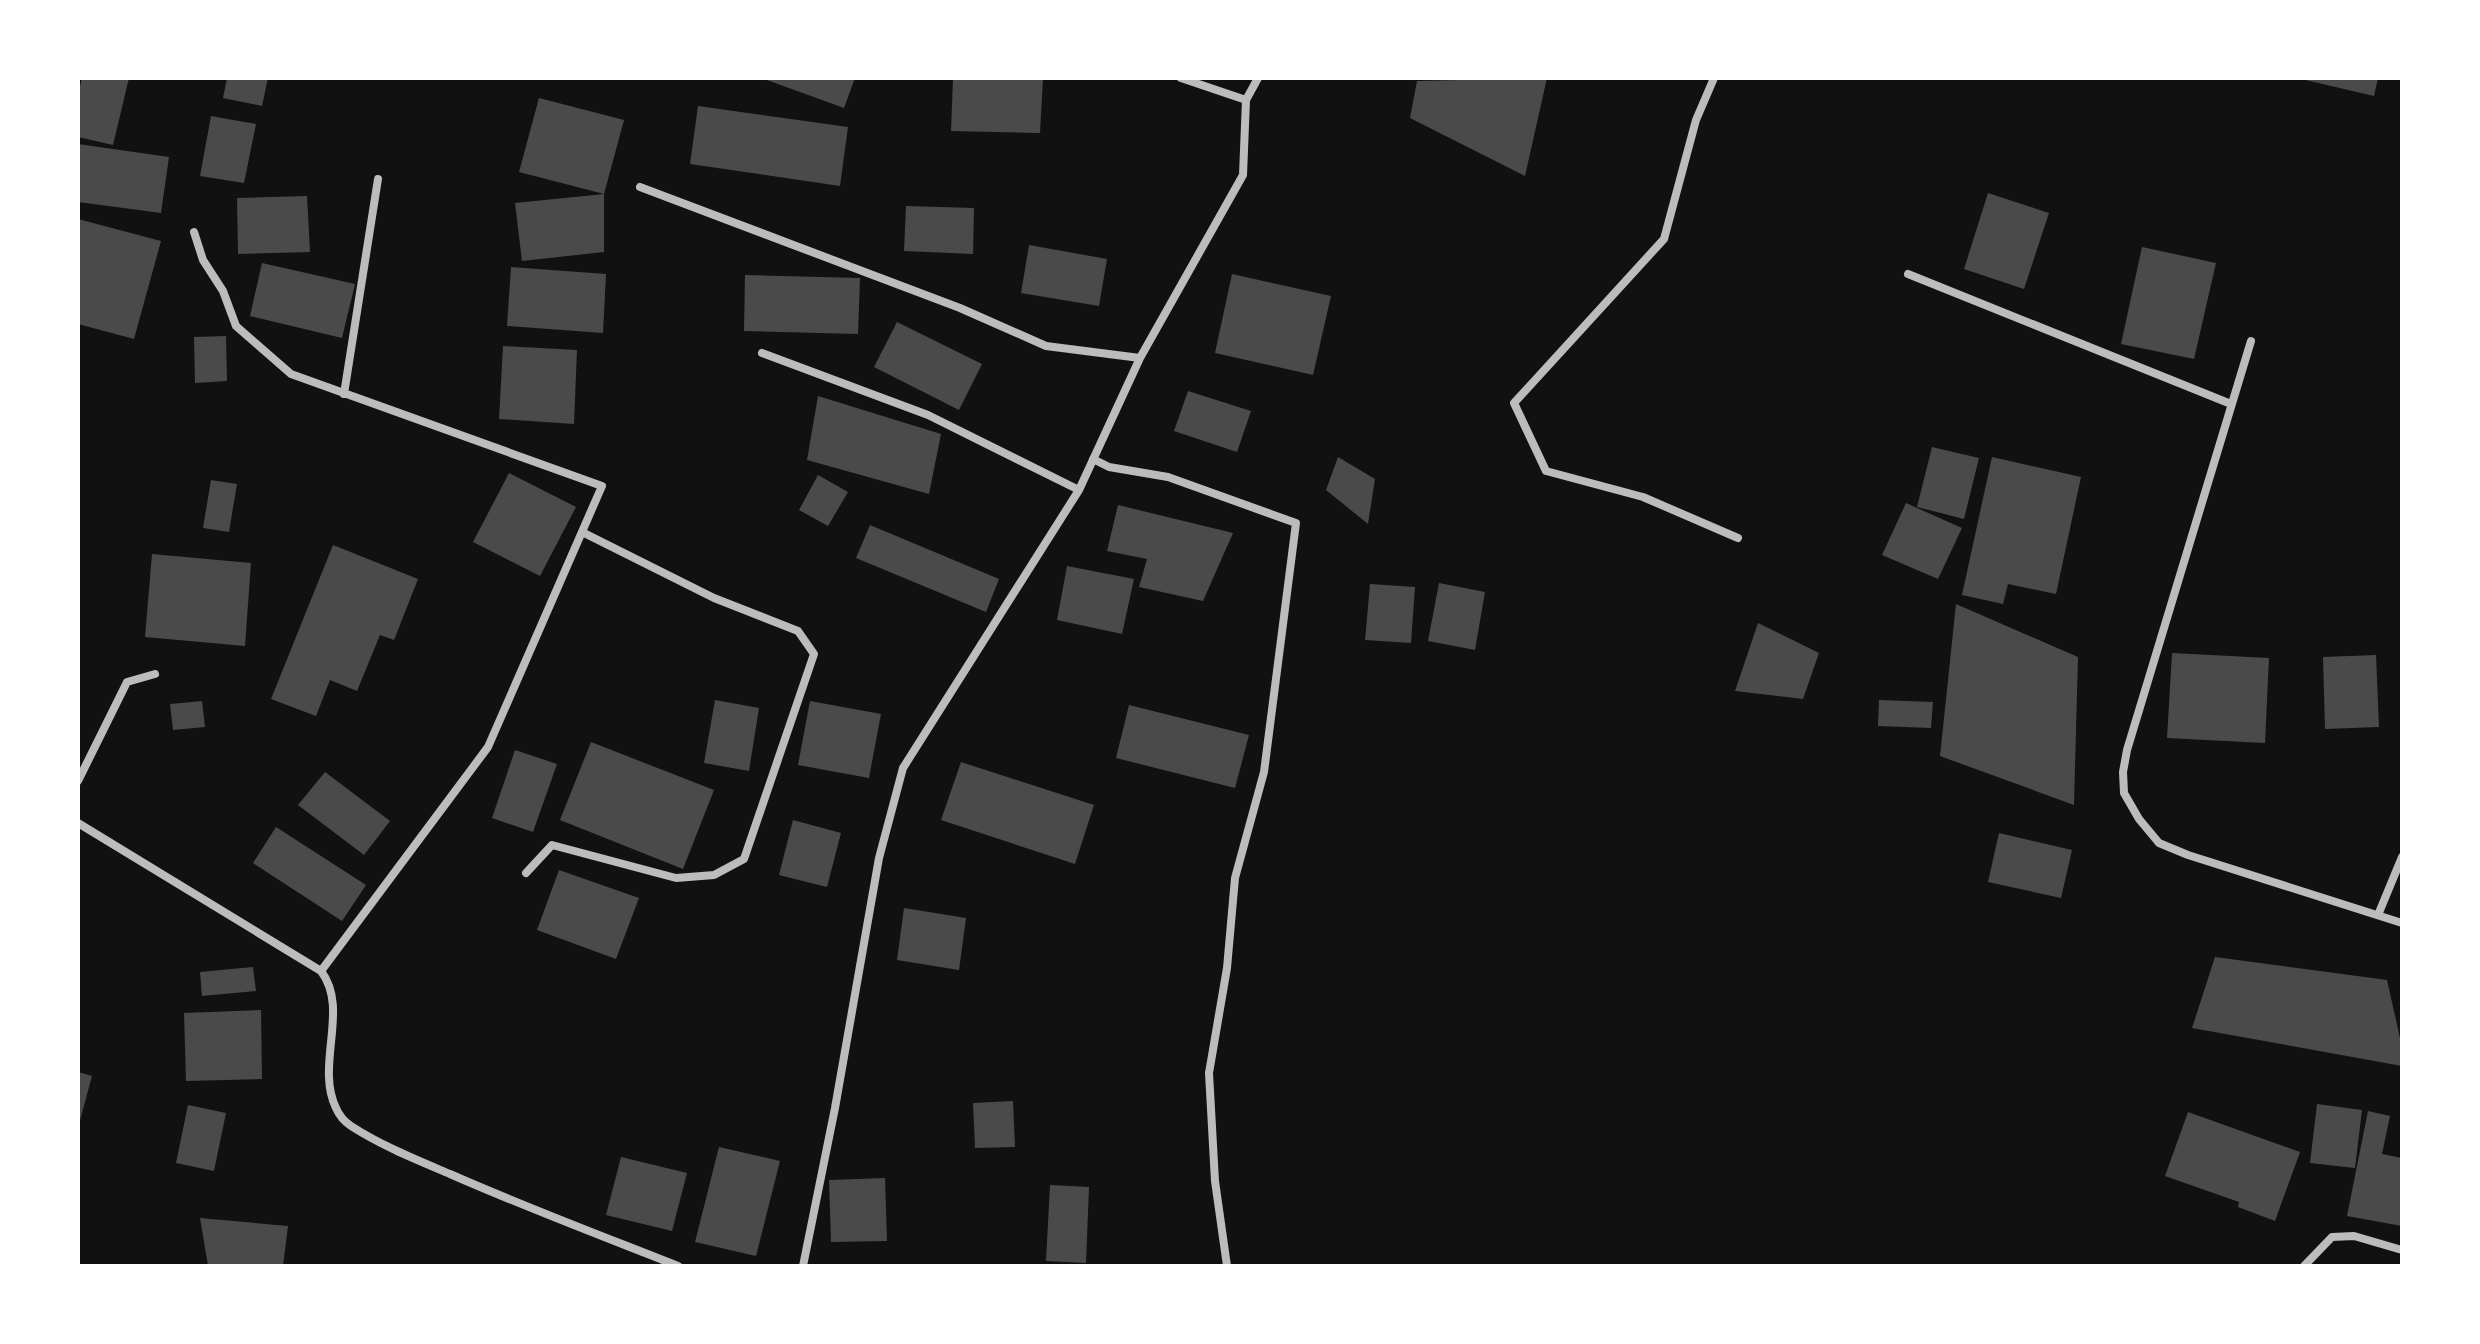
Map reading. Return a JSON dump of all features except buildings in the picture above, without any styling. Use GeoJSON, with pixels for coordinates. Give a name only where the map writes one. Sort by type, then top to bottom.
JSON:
{"type":"FeatureCollection","features":[{"type":"Feature","properties":{"kind":"street"},"geometry":{"type":"LineString","coordinates":[[1181,78],[1246,100]]}},
{"type":"Feature","properties":{"kind":"street"},"geometry":{"type":"LineString","coordinates":[[803,1266],[835,1108],[879,858],[903,768],[1079,490],[1140,358],[1243,175],[1246,100],[1258,78]]}},
{"type":"Feature","properties":{"kind":"street"},"geometry":{"type":"LineString","coordinates":[[1714,78],[1696,120],[1664,239],[1514,403],[1546,471],[1643,497],[1738,538]]}},
{"type":"Feature","properties":{"kind":"street"},"geometry":{"type":"LineString","coordinates":[[344,394],[378,179]]}},
{"type":"Feature","properties":{"kind":"street"},"geometry":{"type":"LineString","coordinates":[[640,187],[960,308],[1046,346],[1140,358]]}},
{"type":"Feature","properties":{"kind":"street"},"geometry":{"type":"LineString","coordinates":[[194,232],[203,260],[223,291],[236,326],[291,374],[602,486],[488,747],[321,971]]}},
{"type":"Feature","properties":{"kind":"street"},"geometry":{"type":"LineString","coordinates":[[1908,274],[2231,404]]}},
{"type":"Feature","properties":{"kind":"street"},"geometry":{"type":"LineString","coordinates":[[2251,341],[2127,750],[2123,772],[2124,793],[2139,819],[2159,843],[2402,923]]}},
{"type":"Feature","properties":{"kind":"street"},"geometry":{"type":"LineString","coordinates":[[762,353],[928,415],[1079,490]]}},
{"type":"Feature","properties":{"kind":"street"},"geometry":{"type":"LineString","coordinates":[[1093,459],[1109,467],[1168,477],[1296,523],[1264,772],[1235,878],[1227,968],[1209,1073],[1215,1181],[1227,1266]]}},
{"type":"Feature","properties":{"kind":"street"},"geometry":{"type":"LineString","coordinates":[[526,873],[552,845],[676,878],[714,875],[744,859],[814,654],[798,631],[714,598],[582,532]]}},
{"type":"Feature","properties":{"kind":"street"},"geometry":{"type":"LineString","coordinates":[[78,781],[127,682],[155,674]]}},
{"type":"Feature","properties":{"kind":"street"},"geometry":{"type":"LineString","coordinates":[[78,823],[321,971],[329,981],[332,1008],[327,1065],[331,1096],[337,1111],[348,1124],[395,1150],[678,1266]]}},
{"type":"Feature","properties":{"kind":"street"},"geometry":{"type":"LineString","coordinates":[[2378,915],[2402,857]]}},
{"type":"Feature","properties":{"kind":"street"},"geometry":{"type":"LineString","coordinates":[[2304,1266],[2332,1237],[2354,1236],[2402,1250]]}}]}
